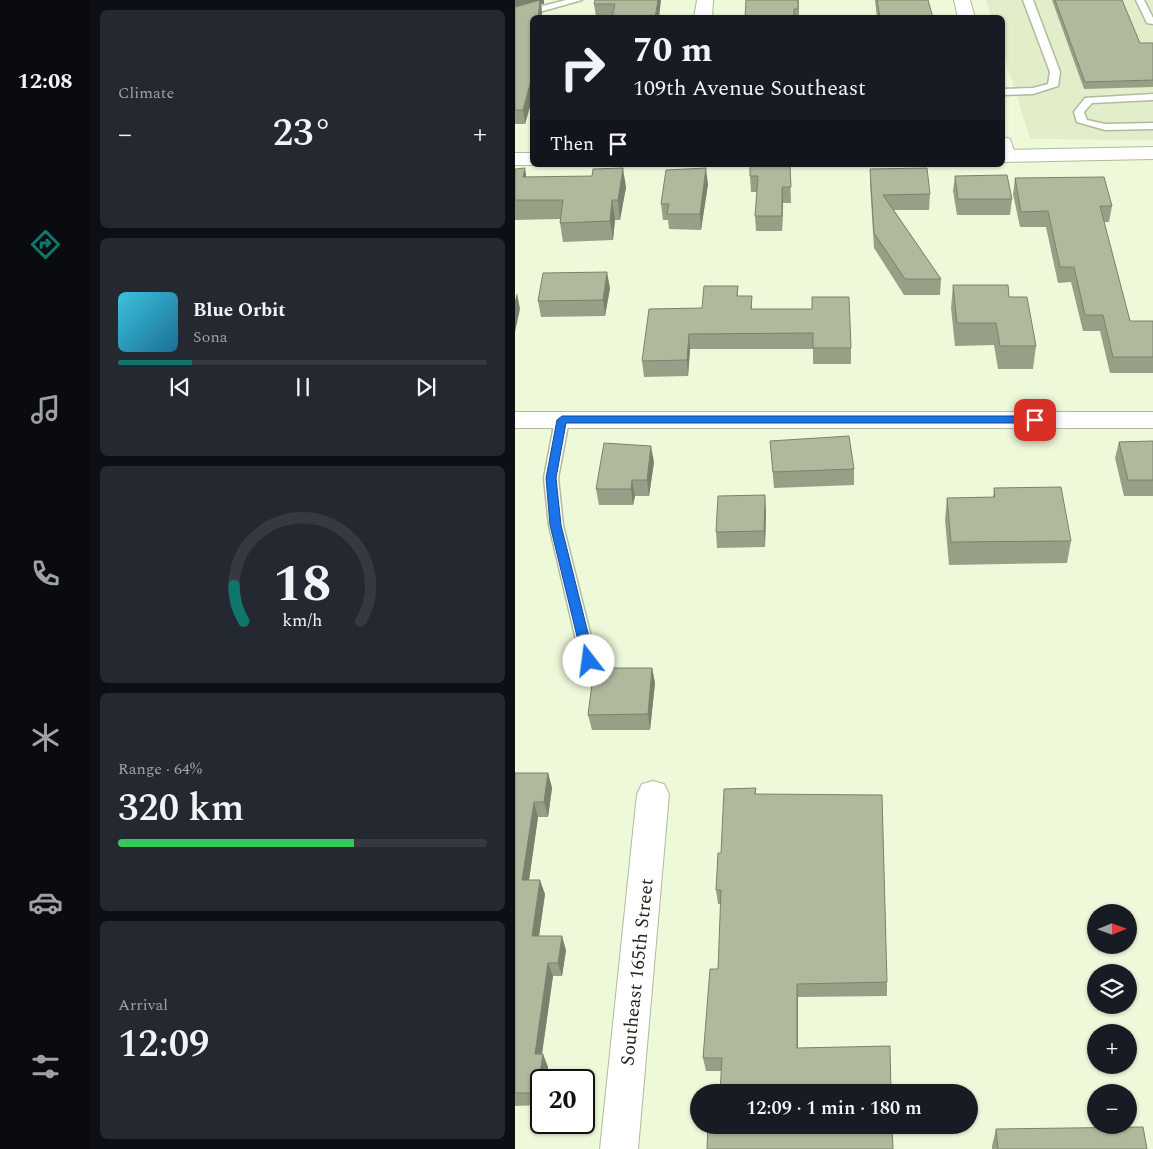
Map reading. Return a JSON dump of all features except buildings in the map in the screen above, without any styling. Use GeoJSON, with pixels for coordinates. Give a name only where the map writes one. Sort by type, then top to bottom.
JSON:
{"type":"FeatureCollection","features":[{"type":"Feature","properties":{"kind":"street"},"geometry":{"type":"LineString","coordinates":[[703,15],[705,0]]}},
{"type":"Feature","properties":{"kind":"street"},"geometry":{"type":"LineString","coordinates":[[962,0],[966,15]]}},
{"type":"Feature","properties":{"kind":"street"},"geometry":{"type":"LineString","coordinates":[[1005,152],[1153,153]]}},
{"type":"Feature","properties":{"kind":"street"},"geometry":{"type":"LineString","coordinates":[[515,159],[530,159]]}},
{"type":"Feature","properties":{"kind":"street"},"geometry":{"type":"LineString","coordinates":[[515,420],[1153,420]]}},
{"type":"Feature","properties":{"kind":"street","name":"Southeast 165th Street"},"geometry":{"type":"LineString","coordinates":[[619,1149],[653,794]]}},
{"type":"Feature","properties":{"kind":"lane"},"geometry":{"type":"LineString","coordinates":[[515,16],[577,0]]}},
{"type":"Feature","properties":{"kind":"lane"},"geometry":{"type":"LineString","coordinates":[[1005,92],[1033,90],[1053,86],[1055,72],[1028,0]]}},
{"type":"Feature","properties":{"kind":"lane"},"geometry":{"type":"LineString","coordinates":[[1140,1],[1152,23]]}},
{"type":"Feature","properties":{"kind":"lane"},"geometry":{"type":"LineString","coordinates":[[1153,96],[1089,100],[1079,112],[1082,122],[1105,127],[1153,126]]}},
{"type":"Feature","properties":{"kind":"lane"},"geometry":{"type":"LineString","coordinates":[[562,420],[551,478],[556,525],[589,661]]}},
{"type":"Feature","properties":{"kind":"shaded area"},"geometry":{"type":"Polygon","coordinates":[[[986,0],[1153,0],[1153,140],[1030,139],[1005,58],[1005,15],[990,15],[986,0]]]}},
{"type":"Feature","properties":{"kind":"route"},"geometry":{"type":"LineString","coordinates":[[589,661],[567,578],[556,525],[551,478],[562,420],[1035,420]]}}]}
